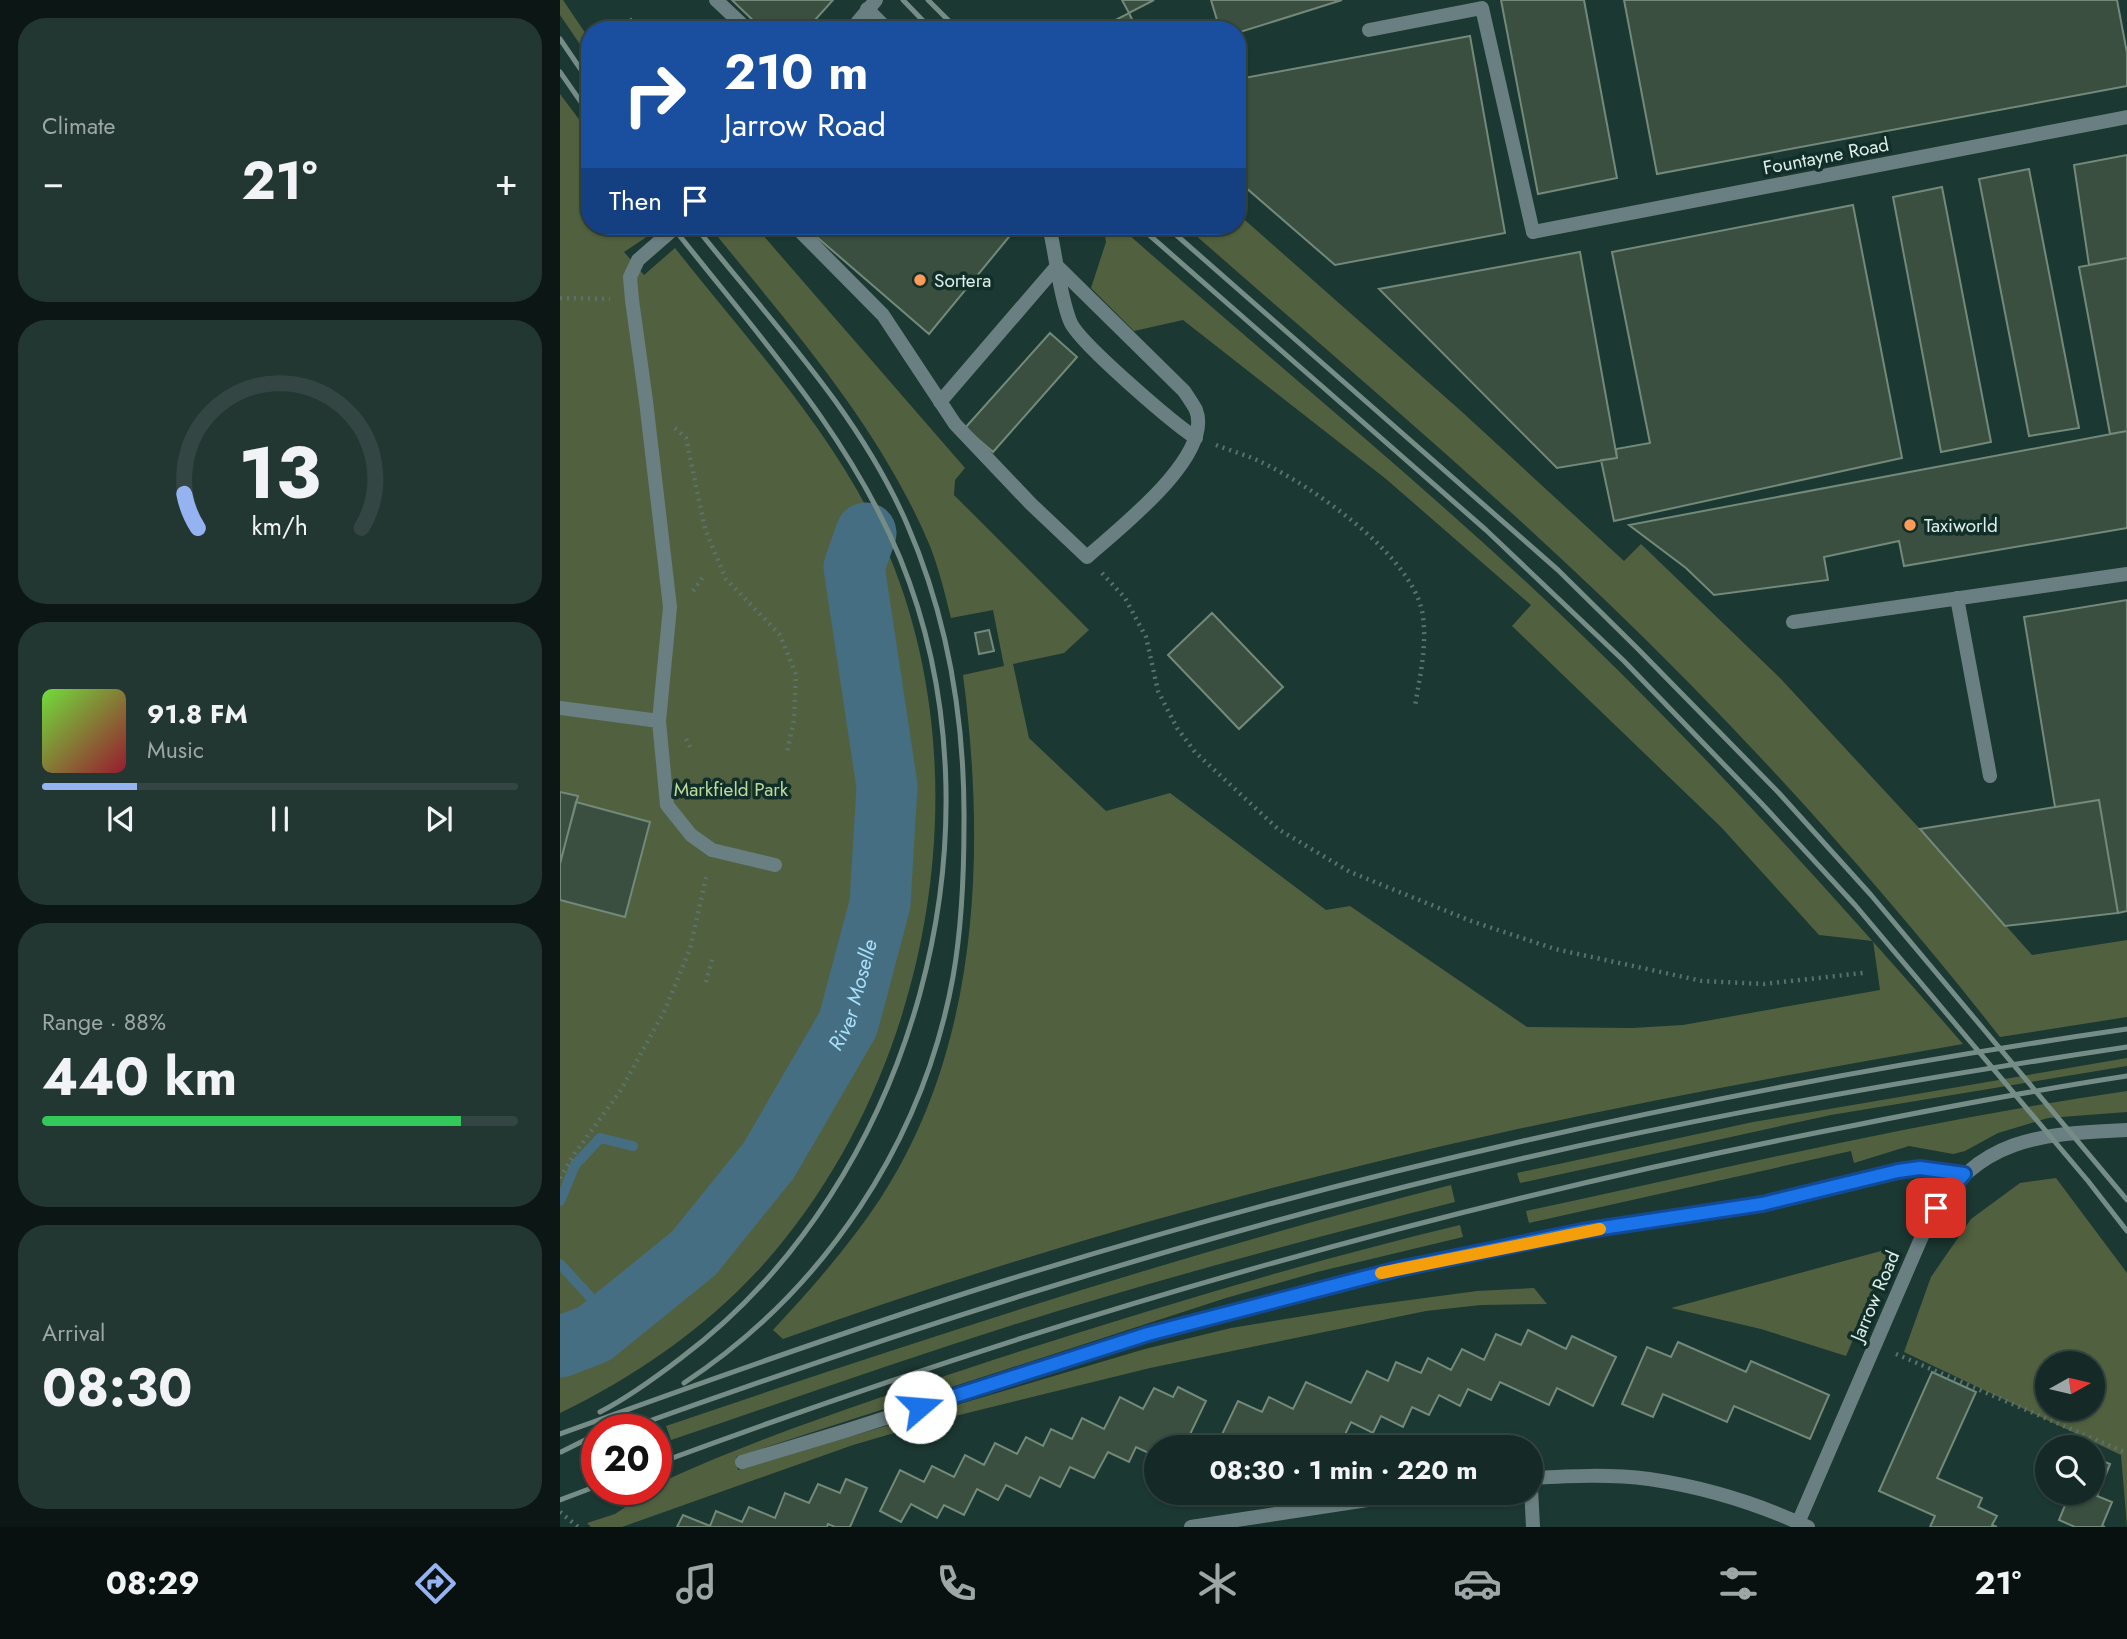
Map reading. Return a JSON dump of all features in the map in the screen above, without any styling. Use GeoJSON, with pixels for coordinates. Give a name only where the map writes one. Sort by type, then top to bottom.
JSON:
{"type":"FeatureCollection","features":[{"type":"Feature","properties":{"kind":"street"},"geometry":{"type":"LineString","coordinates":[[716,0],[738,21]]}},
{"type":"Feature","properties":{"kind":"street"},"geometry":{"type":"LineString","coordinates":[[859,21],[872,5],[882,21]]}},
{"type":"Feature","properties":{"kind":"street","name":"Fountayne Road"},"geometry":{"type":"LineString","coordinates":[[1369,30],[1482,9],[1533,232],[2127,117]]}},
{"type":"Feature","properties":{"kind":"street"},"geometry":{"type":"LineString","coordinates":[[667,235],[638,260],[630,277],[670,607],[659,721],[667,805],[691,835],[712,850],[775,866]]}},
{"type":"Feature","properties":{"kind":"street"},"geometry":{"type":"LineString","coordinates":[[804,235],[883,315],[955,424],[1031,504],[1087,557],[1167,486],[1196,438],[1197,412],[1184,391],[1057,266]]}},
{"type":"Feature","properties":{"kind":"street"},"geometry":{"type":"LineString","coordinates":[[1051,235],[1070,323],[1178,427],[1196,438]]}},
{"type":"Feature","properties":{"kind":"street"},"geometry":{"type":"LineString","coordinates":[[940,401],[1057,266]]}},
{"type":"Feature","properties":{"kind":"street"},"geometry":{"type":"LineString","coordinates":[[1793,622],[2127,574]]}},
{"type":"Feature","properties":{"kind":"street"},"geometry":{"type":"LineString","coordinates":[[1957,598],[1990,776]]}},
{"type":"Feature","properties":{"kind":"street"},"geometry":{"type":"LineString","coordinates":[[560,708],[659,721]]}},
{"type":"Feature","properties":{"kind":"street","name":"Jarrow Road"},"geometry":{"type":"LineString","coordinates":[[1803,1525],[1929,1220],[1944,1196],[1979,1161],[2016,1143],[2087,1132],[2127,1130]]}},
{"type":"Feature","properties":{"kind":"street"},"geometry":{"type":"LineString","coordinates":[[742,1462],[1148,1334],[1398,1269],[1582,1231],[1762,1204],[1898,1171],[1920,1168],[1964,1174]]}},
{"type":"Feature","properties":{"kind":"street"},"geometry":{"type":"LineString","coordinates":[[1543,1478],[1584,1476],[1649,1479],[1744,1502],[1803,1525]]}},
{"type":"Feature","properties":{"kind":"street"},"geometry":{"type":"LineString","coordinates":[[1191,1527],[1335,1505]]}},
{"type":"Feature","properties":{"kind":"street"},"geometry":{"type":"LineString","coordinates":[[1532,1505],[1533,1527]]}},
{"type":"Feature","properties":{"kind":"path"},"geometry":{"type":"LineString","coordinates":[[560,298],[632,300]]}},
{"type":"Feature","properties":{"kind":"path"},"geometry":{"type":"LineString","coordinates":[[646,401],[686,438],[705,528],[726,579],[780,635],[796,674],[794,720],[788,751]]}},
{"type":"Feature","properties":{"kind":"path"},"geometry":{"type":"LineString","coordinates":[[1196,438],[1261,462],[1328,501],[1383,549],[1406,575],[1422,610],[1424,652],[1415,706]]}},
{"type":"Feature","properties":{"kind":"path"},"geometry":{"type":"LineString","coordinates":[[1087,557],[1125,598],[1146,637],[1158,691],[1177,728],[1195,752],[1278,829],[1350,872],[1471,921],[1555,949],[1702,981],[1764,984],[1863,973]]}},
{"type":"Feature","properties":{"kind":"path"},"geometry":{"type":"LineString","coordinates":[[560,1178],[575,1153],[620,1093],[664,1012],[690,949],[712,850]]}},
{"type":"Feature","properties":{"kind":"path"},"geometry":{"type":"LineString","coordinates":[[706,982],[713,956]]}},
{"type":"Feature","properties":{"kind":"path"},"geometry":{"type":"LineString","coordinates":[[1875,1346],[2127,1453]]}},
{"type":"Feature","properties":{"kind":"path"},"geometry":{"type":"LineString","coordinates":[[560,1512],[578,1527]]}},
{"type":"Feature","properties":{"kind":"green space"},"geometry":{"type":"Polygon","coordinates":[[[560,0],[563,0],[581,27],[581,46],[560,15],[560,0]]]}},
{"type":"Feature","properties":{"kind":"green space","name":"Markfield Park"},"geometry":{"type":"Polygon","coordinates":[[[560,94],[581,122],[581,235],[650,235],[624,252],[644,275],[675,248],[761,353],[816,426],[864,503],[884,543],[915,631],[931,723],[935,817],[926,911],[905,1004],[873,1093],[829,1176],[775,1251],[728,1300],[648,1363],[560,1413],[560,94]]]}},
{"type":"Feature","properties":{"kind":"green space"},"geometry":{"type":"Polygon","coordinates":[[[1246,221],[1461,411],[1624,561],[1641,544],[1780,678],[2032,955],[2127,940],[2127,1017],[2000,1037],[1859,866],[1709,703],[1604,599],[1396,410],[1195,235],[1246,235],[1246,221]]]}},
{"type":"Feature","properties":{"kind":"green space"},"geometry":{"type":"Polygon","coordinates":[[[716,235],[763,235],[965,468],[955,480],[954,495],[1089,630],[1064,653],[1013,664],[1029,738],[1106,811],[1170,793],[1326,910],[1350,906],[1527,1027],[1632,1028],[1683,1025],[1880,990],[1873,942],[1963,1044],[1615,1109],[1318,1176],[1049,1251],[783,1339],[773,1330],[830,1266],[880,1199],[913,1140],[938,1077],[956,1012],[968,946],[973,878],[974,810],[963,675],[1004,666],[993,610],[951,618],[930,546],[909,502],[859,418],[802,340],[716,235]]]}},
{"type":"Feature","properties":{"kind":"green space"},"geometry":{"type":"Polygon","coordinates":[[[1105,235],[1129,235],[1524,580],[1695,748],[1872,941],[1819,935],[1721,827],[1512,626],[1531,605],[1386,479],[1183,320],[1134,331],[1091,288],[1106,242],[1105,235]]]}},
{"type":"Feature","properties":{"kind":"green space"},"geometry":{"type":"Polygon","coordinates":[[[2127,1058],[2127,1066],[1831,1115],[1520,1183],[1517,1173],[1753,1122],[2127,1058]]]}},
{"type":"Feature","properties":{"kind":"green space"},"geometry":{"type":"Polygon","coordinates":[[[2127,1091],[2127,1112],[2048,1118],[1998,1133],[1965,1151],[1953,1154],[1909,1146],[1854,1163],[1851,1151],[1529,1223],[1526,1211],[1901,1130],[2127,1091]]]}},
{"type":"Feature","properties":{"kind":"green space"},"geometry":{"type":"Polygon","coordinates":[[[2056,1178],[2127,1273],[2127,1527],[2121,1455],[2105,1447],[2105,1435],[2079,1435],[2049,1421],[2105,1421],[2105,1351],[2035,1351],[2035,1414],[1904,1352],[1931,1277],[1971,1219],[2020,1183],[2056,1178]]]}},
{"type":"Feature","properties":{"kind":"green space"},"geometry":{"type":"Polygon","coordinates":[[[1451,1185],[1455,1202],[1231,1261],[1044,1315],[672,1440],[672,1424],[1056,1298],[1352,1211],[1451,1185]]]}},
{"type":"Feature","properties":{"kind":"green space"},"geometry":{"type":"Polygon","coordinates":[[[1460,1225],[1463,1237],[1317,1272],[1226,1298],[736,1457],[738,1470],[1145,1349],[1231,1328],[1477,1291],[1534,1288],[1547,1304],[1481,1305],[1426,1311],[1150,1368],[935,1421],[853,1445],[622,1527],[591,1527],[587,1523],[615,1514],[628,1505],[672,1505],[672,1477],[787,1431],[993,1360],[1167,1305],[1342,1255],[1460,1225]]]}},
{"type":"Feature","properties":{"kind":"green space"},"geometry":{"type":"Polygon","coordinates":[[[1892,1248],[1846,1356],[1761,1329],[1671,1308],[1892,1248]]]}},
{"type":"Feature","properties":{"kind":"building"},"geometry":{"type":"Polygon","coordinates":[[[732,0],[833,0],[814,21],[754,21],[732,0]]]}},
{"type":"Feature","properties":{"kind":"building"},"geometry":{"type":"Polygon","coordinates":[[[1122,0],[1154,0],[1129,13],[1122,0]]]}},
{"type":"Feature","properties":{"kind":"building"},"geometry":{"type":"Polygon","coordinates":[[[1211,0],[1342,0],[1246,30],[1246,21],[1217,21],[1211,0]]]}},
{"type":"Feature","properties":{"kind":"building"},"geometry":{"type":"Polygon","coordinates":[[[1501,0],[1584,0],[1617,178],[1538,194],[1501,0]]]}},
{"type":"Feature","properties":{"kind":"building"},"geometry":{"type":"Polygon","coordinates":[[[1624,0],[2117,0],[2127,53],[2127,86],[1657,174],[1624,0]]]}},
{"type":"Feature","properties":{"kind":"building"},"geometry":{"type":"Polygon","coordinates":[[[1129,13],[1133,21],[1113,21],[1129,13]]]}},
{"type":"Feature","properties":{"kind":"building"},"geometry":{"type":"Polygon","coordinates":[[[1470,36],[1505,233],[1335,265],[1246,188],[1246,78],[1470,36]]]}},
{"type":"Feature","properties":{"kind":"building"},"geometry":{"type":"Polygon","coordinates":[[[2127,155],[2127,258],[2089,265],[2074,165],[2127,155]]]}},
{"type":"Feature","properties":{"kind":"building"},"geometry":{"type":"Polygon","coordinates":[[[2029,169],[2079,428],[2029,436],[1979,179],[2029,169]]]}},
{"type":"Feature","properties":{"kind":"building"},"geometry":{"type":"Polygon","coordinates":[[[1942,187],[1991,442],[1941,452],[1893,197],[1942,187]]]}},
{"type":"Feature","properties":{"kind":"building"},"geometry":{"type":"Polygon","coordinates":[[[1853,205],[1902,458],[1614,521],[1601,460],[1617,458],[1616,449],[1650,443],[1612,252],[1853,205]]]}},
{"type":"Feature","properties":{"kind":"building","name":"Sortera"},"geometry":{"type":"Polygon","coordinates":[[[814,235],[1011,235],[929,334],[814,235]]]}},
{"type":"Feature","properties":{"kind":"building"},"geometry":{"type":"Polygon","coordinates":[[[1580,252],[1617,458],[1557,468],[1379,289],[1580,252]]]}},
{"type":"Feature","properties":{"kind":"building"},"geometry":{"type":"Polygon","coordinates":[[[2127,258],[2127,431],[2110,434],[2079,267],[2127,258]]]}},
{"type":"Feature","properties":{"kind":"building"},"geometry":{"type":"Polygon","coordinates":[[[1050,333],[1077,357],[993,452],[965,428],[1050,333]]]}},
{"type":"Feature","properties":{"kind":"building"},"geometry":{"type":"Polygon","coordinates":[[[2127,431],[2127,528],[1904,566],[1899,541],[1824,557],[1828,580],[1714,595],[1686,568],[1629,525],[2127,431]]]}},
{"type":"Feature","properties":{"kind":"building"},"geometry":{"type":"Polygon","coordinates":[[[2127,600],[2127,911],[2118,913],[2099,800],[2055,807],[2024,617],[2127,600]]]}},
{"type":"Feature","properties":{"kind":"building"},"geometry":{"type":"Polygon","coordinates":[[[1212,613],[1283,687],[1239,729],[1168,655],[1212,613]]]}},
{"type":"Feature","properties":{"kind":"building"},"geometry":{"type":"Polygon","coordinates":[[[989,630],[994,651],[979,654],[975,633],[989,630]]]}},
{"type":"Feature","properties":{"kind":"building"},"geometry":{"type":"Polygon","coordinates":[[[560,792],[578,796],[560,863],[560,792]]]}},
{"type":"Feature","properties":{"kind":"building"},"geometry":{"type":"Polygon","coordinates":[[[2099,800],[2118,913],[2005,926],[1920,829],[2099,800]]]}},
{"type":"Feature","properties":{"kind":"building"},"geometry":{"type":"Polygon","coordinates":[[[576,802],[650,822],[625,917],[560,900],[560,864],[576,802]]]}},
{"type":"Feature","properties":{"kind":"building"},"geometry":{"type":"Polygon","coordinates":[[[1528,1330],[1566,1349],[1572,1336],[1616,1357],[1593,1406],[1557,1388],[1549,1405],[1500,1382],[1491,1400],[1468,1389],[1460,1406],[1439,1395],[1429,1415],[1412,1407],[1403,1427],[1381,1416],[1373,1433],[1351,1422],[1345,1435],[1222,1435],[1238,1401],[1262,1412],[1269,1397],[1293,1409],[1306,1382],[1351,1403],[1367,1371],[1388,1381],[1396,1362],[1421,1373],[1428,1358],[1451,1370],[1462,1349],[1484,1360],[1496,1334],[1521,1345],[1528,1330]]]}},
{"type":"Feature","properties":{"kind":"building"},"geometry":{"type":"Polygon","coordinates":[[[1678,1342],[1746,1372],[1751,1361],[1829,1395],[1810,1439],[1734,1406],[1727,1422],[1663,1394],[1653,1417],[1622,1404],[1647,1347],[1671,1357],[1678,1342]]]}},
{"type":"Feature","properties":{"kind":"building"},"geometry":{"type":"Polygon","coordinates":[[[1932,1372],[1976,1392],[1937,1478],[1982,1498],[1978,1507],[1997,1516],[1992,1525],[1997,1527],[1930,1527],[1935,1516],[1879,1491],[1932,1372]]]}},
{"type":"Feature","properties":{"kind":"building"},"geometry":{"type":"Polygon","coordinates":[[[1178,1387],[1206,1401],[1190,1435],[1144,1435],[1144,1451],[1136,1447],[1129,1462],[1108,1452],[1094,1478],[1070,1467],[1060,1487],[1040,1477],[1030,1497],[1006,1485],[998,1500],[977,1489],[964,1515],[944,1505],[937,1518],[911,1504],[901,1522],[880,1511],[900,1470],[924,1482],[932,1466],[954,1477],[965,1455],[984,1465],[995,1443],[1017,1454],[1026,1437],[1043,1446],[1051,1429],[1072,1439],[1082,1418],[1104,1429],[1120,1397],[1143,1409],[1154,1388],[1173,1397],[1178,1387]]]}},
{"type":"Feature","properties":{"kind":"building"},"geometry":{"type":"Polygon","coordinates":[[[2105,1462],[2110,1464],[2105,1476],[2105,1462]]]}},
{"type":"Feature","properties":{"kind":"building"},"geometry":{"type":"Polygon","coordinates":[[[846,1479],[867,1488],[850,1527],[828,1524],[827,1527],[677,1527],[683,1515],[710,1526],[716,1511],[742,1522],[749,1507],[775,1518],[785,1493],[809,1503],[818,1484],[840,1493],[846,1479]]]}},
{"type":"Feature","properties":{"kind":"building"},"geometry":{"type":"Polygon","coordinates":[[[2105,1499],[2112,1502],[2102,1526],[2105,1527],[2075,1527],[2059,1520],[2065,1505],[2105,1505],[2105,1499]]]}},
{"type":"Feature","properties":{"kind":"waterway","name":"River Moselle"},"geometry":{"type":"LineString","coordinates":[[560,1347],[594,1334],[694,1253],[769,1160],[848,1024],[880,904],[887,786],[854,567],[866,533]]}},
{"type":"Feature","properties":{"kind":"waterway"},"geometry":{"type":"LineString","coordinates":[[560,1201],[575,1165],[600,1138],[633,1146]]}},
{"type":"Feature","properties":{"kind":"waterway"},"geometry":{"type":"LineString","coordinates":[[560,1264],[593,1300],[593,1316],[568,1344]]}},
{"type":"Feature","properties":{"kind":"railway"},"geometry":{"type":"LineString","coordinates":[[903,0],[923,21]]}},
{"type":"Feature","properties":{"kind":"railway"},"geometry":{"type":"LineString","coordinates":[[928,0],[949,21]]}},
{"type":"Feature","properties":{"kind":"railway"},"geometry":{"type":"LineString","coordinates":[[560,39],[581,70]]}},
{"type":"Feature","properties":{"kind":"railway"},"geometry":{"type":"LineString","coordinates":[[560,72],[581,102]]}},
{"type":"Feature","properties":{"kind":"railway"},"geometry":{"type":"LineString","coordinates":[[600,1412],[642,1387],[681,1358],[762,1284],[830,1197],[882,1099],[920,994],[941,884],[946,773],[932,663],[900,558],[879,512],[827,426],[798,384],[679,235]]}},
{"type":"Feature","properties":{"kind":"railway"},"geometry":{"type":"LineString","coordinates":[[684,1383],[735,1346],[781,1304],[823,1258],[860,1207],[892,1154],[918,1097],[939,1038],[956,958],[964,843],[964,785],[951,671],[933,596],[907,524],[864,443],[838,405],[702,235]]}},
{"type":"Feature","properties":{"kind":"railway"},"geometry":{"type":"LineString","coordinates":[[1149,235],[1486,530],[1624,661],[1855,905],[2127,1231]]}},
{"type":"Feature","properties":{"kind":"railway"},"geometry":{"type":"LineString","coordinates":[[1176,235],[1558,570],[1637,648],[1778,792],[1871,895],[2127,1200]]}},
{"type":"Feature","properties":{"kind":"railway"},"geometry":{"type":"LineString","coordinates":[[560,1434],[783,1354],[951,1298],[1283,1200],[1562,1132],[1702,1103],[1843,1075],[2127,1029]]}},
{"type":"Feature","properties":{"kind":"railway"},"geometry":{"type":"LineString","coordinates":[[669,1414],[808,1365],[1087,1275],[1274,1221],[1463,1172],[1746,1111],[2127,1047]]}},
{"type":"Feature","properties":{"kind":"railway"},"geometry":{"type":"LineString","coordinates":[[672,1458],[951,1361],[1099,1314],[1399,1229],[1703,1156],[1957,1105],[2127,1076]]}},
{"type":"Feature","properties":{"kind":"railway"},"geometry":{"type":"LineString","coordinates":[[561,1452],[581,1442]]}},
{"type":"Feature","properties":{"kind":"railway"},"geometry":{"type":"LineString","coordinates":[[560,1500],[581,1492]]}},
{"type":"Feature","properties":{"kind":"slow traffic"},"geometry":{"type":"LineString","coordinates":[[1381,1273],[1600,1229]]}},
{"type":"Feature","properties":{"kind":"place","name":"Sortera"},"geometry":{"type":"Point","coordinates":[920,280]}},
{"type":"Feature","properties":{"kind":"place","name":"Taxiworld"},"geometry":{"type":"Point","coordinates":[1910,525]}},
{"type":"Feature","properties":{"kind":"route"},"geometry":{"type":"LineString","coordinates":[[920,1407],[1148,1334],[1398,1269],[1582,1231],[1762,1204],[1898,1171],[1920,1168],[1964,1174],[1936,1208]]}}]}
